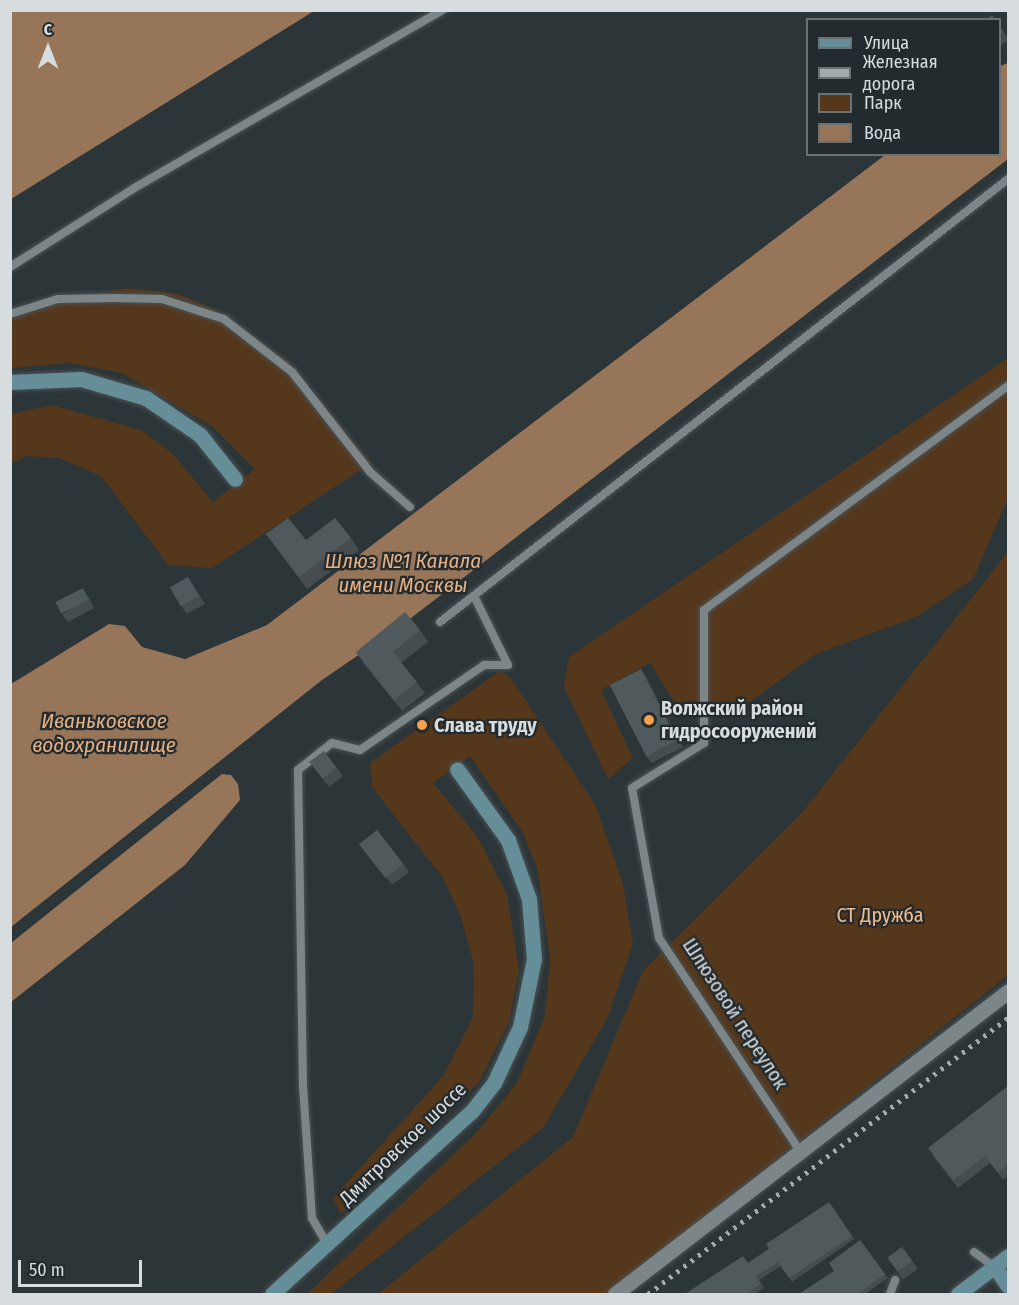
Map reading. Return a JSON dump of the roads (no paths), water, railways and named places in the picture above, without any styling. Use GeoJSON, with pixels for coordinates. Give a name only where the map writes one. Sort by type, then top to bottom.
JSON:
{"type":"FeatureCollection","features":[{"type":"Feature","properties":{"kind":"street"},"geometry":{"type":"LineString","coordinates":[[10,382],[81,379],[146,398],[200,435],[235,478]]}},
{"type":"Feature","properties":{"kind":"street","name":"Дмитровское шоссе"},"geometry":{"type":"LineString","coordinates":[[272,1294],[472,1111],[494,1083],[520,1027],[534,959],[529,899],[508,840],[457,769]]}},
{"type":"Feature","properties":{"kind":"street"},"geometry":{"type":"LineString","coordinates":[[615,1294],[1008,991]]}},
{"type":"Feature","properties":{"kind":"street"},"geometry":{"type":"LineString","coordinates":[[958,1294],[1008,1256]]}},
{"type":"Feature","properties":{"kind":"street"},"geometry":{"type":"LineString","coordinates":[[995,1267],[1008,1286]]}},
{"type":"Feature","properties":{"kind":"lane"},"geometry":{"type":"LineString","coordinates":[[10,267],[136,187],[442,10]]}},
{"type":"Feature","properties":{"kind":"lane"},"geometry":{"type":"LineString","coordinates":[[440,622],[1008,179]]}},
{"type":"Feature","properties":{"kind":"lane"},"geometry":{"type":"LineString","coordinates":[[10,314],[58,299],[162,299],[224,319],[292,372],[370,472],[410,507]]}},
{"type":"Feature","properties":{"kind":"lane","name":"Шлюзовой переулок"},"geometry":{"type":"LineString","coordinates":[[801,1151],[659,938],[632,788],[704,743],[704,610],[1008,386]]}},
{"type":"Feature","properties":{"kind":"lane"},"geometry":{"type":"LineString","coordinates":[[327,1244],[312,1218],[303,1087],[298,770],[332,743],[360,750],[484,665],[508,665],[474,596]]}},
{"type":"Feature","properties":{"kind":"lane"},"geometry":{"type":"LineString","coordinates":[[974,1252],[995,1267]]}},
{"type":"Feature","properties":{"kind":"lane"},"geometry":{"type":"LineString","coordinates":[[890,1294],[895,1280]]}},
{"type":"Feature","properties":{"kind":"water"},"geometry":{"type":"Polygon","coordinates":[[[11,10],[314,10],[314,11],[11,199],[11,10]]]}},
{"type":"Feature","properties":{"kind":"water"},"geometry":{"type":"Polygon","coordinates":[[[1008,63],[1008,159],[398,628],[322,680],[11,927],[11,684],[109,624],[125,626],[142,647],[185,659],[267,625],[884,156],[1001,156],[1001,66],[1008,63]]]}},
{"type":"Feature","properties":{"kind":"water"},"geometry":{"type":"Polygon","coordinates":[[[222,774],[231,775],[238,784],[240,800],[185,865],[11,1002],[11,943],[222,774]]]}},
{"type":"Feature","properties":{"kind":"railway"},"geometry":{"type":"LineString","coordinates":[[648,1294],[1008,1018]]}},
{"type":"Feature","properties":{"kind":"place","name":"Волжский район гидросооружений"},"geometry":{"type":"Point","coordinates":[649,720]}},
{"type":"Feature","properties":{"kind":"place","name":"Слава труду"},"geometry":{"type":"Point","coordinates":[422,725]}},
{"type":"Feature","properties":{"kind":"water label","name":"Шлюз №1 Канала имени Москвы"},"geometry":{"type":"Point","coordinates":[403,573]}},
{"type":"Feature","properties":{"kind":"water label","name":"Иваньковское водохранилище"},"geometry":{"type":"Point","coordinates":[104,733]}},
{"type":"Feature","properties":{"kind":"park label","name":"СТ Дружба"},"geometry":{"type":"Point","coordinates":[880,915]}}]}
